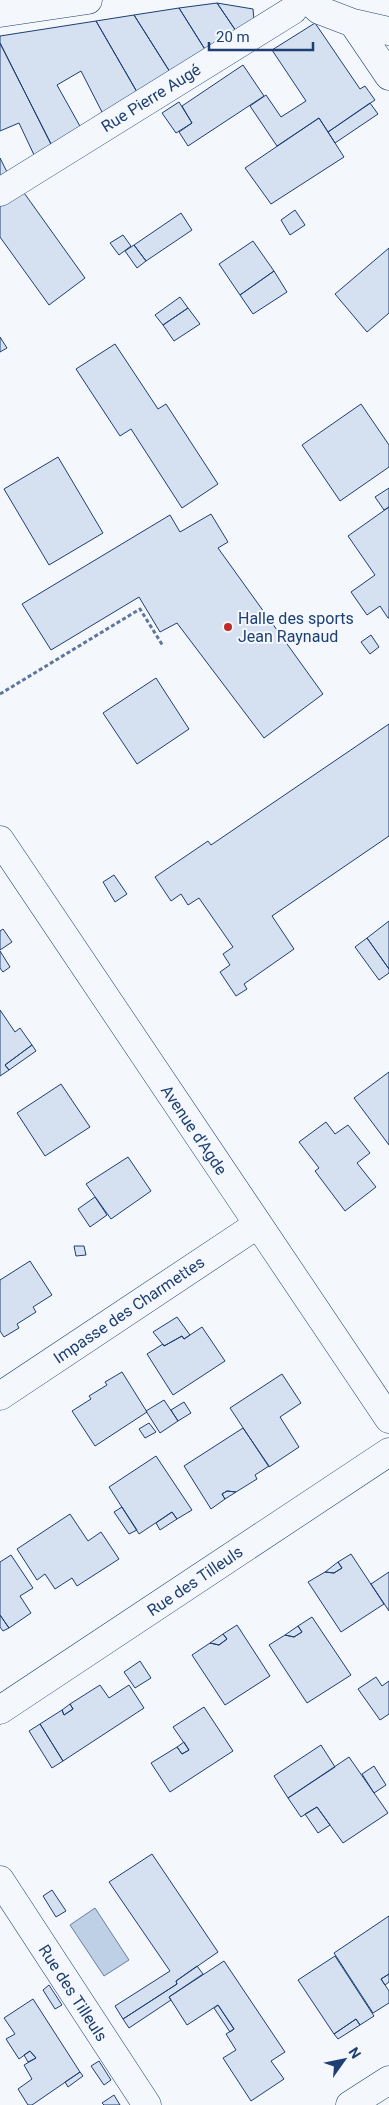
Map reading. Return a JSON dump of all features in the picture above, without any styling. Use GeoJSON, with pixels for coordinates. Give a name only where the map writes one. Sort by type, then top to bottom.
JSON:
{"type":"FeatureCollection","features":[{"type":"Feature","properties":{"kind":"street"},"geometry":{"type":"LineString","coordinates":[[0,13],[88,0]]}},
{"type":"Feature","properties":{"kind":"street","name":"Rue Pierre Augé"},"geometry":{"type":"LineString","coordinates":[[0,192],[293,10],[298,0]]}},
{"type":"Feature","properties":{"kind":"street"},"geometry":{"type":"LineString","coordinates":[[308,0],[319,10],[353,24],[389,31]]}},
{"type":"Feature","properties":{"kind":"street"},"geometry":{"type":"LineString","coordinates":[[353,24],[389,76]]}},
{"type":"Feature","properties":{"kind":"street","name":"Avenue d'Agde"},"geometry":{"type":"LineString","coordinates":[[0,840],[257,1225],[389,1418]]}},
{"type":"Feature","properties":{"kind":"street","name":"Impasse des Charmettes"},"geometry":{"type":"LineString","coordinates":[[0,1396],[257,1225]]}},
{"type":"Feature","properties":{"kind":"street","name":"Rue des Tilleuls"},"geometry":{"type":"LineString","coordinates":[[0,1710],[389,1452]]}},
{"type":"Feature","properties":{"kind":"street","name":"Rue des Tilleuls"},"geometry":{"type":"LineString","coordinates":[[0,1880],[147,2105]]}},
{"type":"Feature","properties":{"kind":"street"},"geometry":{"type":"LineString","coordinates":[[350,2105],[389,2080]]}},
{"type":"Feature","properties":{"kind":"path"},"geometry":{"type":"LineString","coordinates":[[0,694],[140,609],[163,646]]}},
{"type":"Feature","properties":{"kind":"water"},"geometry":{"type":"Polygon","coordinates":[[[95,1908],[129,1960],[104,1976],[70,1925],[95,1908]]]}},
{"type":"Feature","properties":{"kind":"building"},"geometry":{"type":"Polygon","coordinates":[[[217,3],[253,9],[254,20],[236,31],[217,3]]]}},
{"type":"Feature","properties":{"kind":"building"},"geometry":{"type":"Polygon","coordinates":[[[217,3],[236,31],[206,51],[179,8],[217,3]]]}},
{"type":"Feature","properties":{"kind":"building"},"geometry":{"type":"Polygon","coordinates":[[[179,8],[206,51],[170,72],[134,15],[179,8]]]}},
{"type":"Feature","properties":{"kind":"building"},"geometry":{"type":"Polygon","coordinates":[[[134,15],[170,72],[137,92],[96,21],[134,15]]]}},
{"type":"Feature","properties":{"kind":"building"},"geometry":{"type":"Polygon","coordinates":[[[96,21],[137,92],[103,114],[81,71],[57,85],[81,128],[52,146],[0,43],[0,36],[96,21]]]}},
{"type":"Feature","properties":{"kind":"building"},"geometry":{"type":"Polygon","coordinates":[[[315,23],[360,89],[365,86],[375,100],[328,132],[319,118],[277,146],[250,106],[266,95],[281,117],[306,101],[272,50],[315,23]]]}},
{"type":"Feature","properties":{"kind":"building"},"geometry":{"type":"Polygon","coordinates":[[[0,43],[52,146],[35,157],[19,123],[0,131],[0,43]]]}},
{"type":"Feature","properties":{"kind":"building"},"geometry":{"type":"Polygon","coordinates":[[[243,65],[264,96],[188,146],[179,132],[192,123],[182,106],[243,65]]]}},
{"type":"Feature","properties":{"kind":"building"},"geometry":{"type":"Polygon","coordinates":[[[179,102],[192,123],[176,133],[162,113],[179,102]]]}},
{"type":"Feature","properties":{"kind":"building"},"geometry":{"type":"Polygon","coordinates":[[[370,103],[378,114],[335,143],[328,132],[370,103]]]}},
{"type":"Feature","properties":{"kind":"building"},"geometry":{"type":"Polygon","coordinates":[[[319,118],[344,157],[271,204],[245,168],[319,118]]]}},
{"type":"Feature","properties":{"kind":"building"},"geometry":{"type":"Polygon","coordinates":[[[0,158],[8,174],[0,179],[0,158]]]}},
{"type":"Feature","properties":{"kind":"building"},"geometry":{"type":"Polygon","coordinates":[[[22,190],[85,278],[49,305],[0,237],[0,204],[22,190]]]}},
{"type":"Feature","properties":{"kind":"building"},"geometry":{"type":"Polygon","coordinates":[[[295,210],[305,225],[290,235],[281,220],[295,210]]]}},
{"type":"Feature","properties":{"kind":"building"},"geometry":{"type":"Polygon","coordinates":[[[181,213],[192,230],[146,261],[134,245],[181,213]]]}},
{"type":"Feature","properties":{"kind":"building"},"geometry":{"type":"Polygon","coordinates":[[[123,235],[131,246],[119,255],[110,243],[123,235]]]}},
{"type":"Feature","properties":{"kind":"building"},"geometry":{"type":"Polygon","coordinates":[[[253,241],[274,271],[240,295],[219,264],[253,241]]]}},
{"type":"Feature","properties":{"kind":"building"},"geometry":{"type":"Polygon","coordinates":[[[134,245],[146,261],[137,268],[125,251],[134,245]]]}},
{"type":"Feature","properties":{"kind":"building"},"geometry":{"type":"Polygon","coordinates":[[[389,248],[389,313],[367,332],[335,294],[389,248]]]}},
{"type":"Feature","properties":{"kind":"building"},"geometry":{"type":"Polygon","coordinates":[[[274,271],[287,292],[253,314],[240,295],[274,271]]]}},
{"type":"Feature","properties":{"kind":"building"},"geometry":{"type":"Polygon","coordinates":[[[180,297],[188,308],[163,325],[155,315],[180,297]]]}},
{"type":"Feature","properties":{"kind":"building"},"geometry":{"type":"Polygon","coordinates":[[[188,308],[200,324],[174,341],[163,325],[188,308]]]}},
{"type":"Feature","properties":{"kind":"building"},"geometry":{"type":"Polygon","coordinates":[[[0,337],[7,348],[0,352],[0,337]]]}},
{"type":"Feature","properties":{"kind":"building"},"geometry":{"type":"Polygon","coordinates":[[[115,344],[158,409],[166,404],[218,484],[182,508],[131,429],[120,436],[76,369],[115,344]]]}},
{"type":"Feature","properties":{"kind":"building"},"geometry":{"type":"Polygon","coordinates":[[[361,404],[389,445],[389,467],[340,501],[302,445],[361,404]]]}},
{"type":"Feature","properties":{"kind":"building"},"geometry":{"type":"Polygon","coordinates":[[[58,457],[103,533],[49,565],[4,489],[58,457]]]}},
{"type":"Feature","properties":{"kind":"building"},"geometry":{"type":"Polygon","coordinates":[[[389,488],[389,507],[384,510],[375,497],[389,488]]]}},
{"type":"Feature","properties":{"kind":"building"},"geometry":{"type":"Polygon","coordinates":[[[389,507],[388,618],[380,606],[367,615],[351,592],[375,575],[348,536],[389,507]]]}},
{"type":"Feature","properties":{"kind":"building","name":"Halle des sports Jean Raynaud"},"geometry":{"type":"Polygon","coordinates":[[[211,514],[228,542],[218,548],[323,694],[264,738],[177,623],[160,632],[139,597],[51,650],[22,604],[170,515],[180,532],[211,514]]]}},
{"type":"Feature","properties":{"kind":"building"},"geometry":{"type":"Polygon","coordinates":[[[371,635],[379,647],[370,654],[361,642],[371,635]]]}},
{"type":"Feature","properties":{"kind":"building"},"geometry":{"type":"Polygon","coordinates":[[[156,678],[189,729],[137,764],[103,713],[156,678]]]}},
{"type":"Feature","properties":{"kind":"building"},"geometry":{"type":"Polygon","coordinates":[[[389,724],[389,836],[272,916],[294,949],[244,984],[247,989],[236,996],[220,972],[230,965],[223,954],[233,947],[199,898],[188,905],[181,894],[171,901],[155,877],[208,841],[211,845],[389,724]]]}},
{"type":"Feature","properties":{"kind":"building"},"geometry":{"type":"Polygon","coordinates":[[[114,875],[127,894],[115,902],[103,882],[114,875]]]}},
{"type":"Feature","properties":{"kind":"building"},"geometry":{"type":"Polygon","coordinates":[[[389,921],[389,969],[367,938],[389,921]]]}},
{"type":"Feature","properties":{"kind":"building"},"geometry":{"type":"Polygon","coordinates":[[[3,929],[12,942],[0,950],[0,931],[3,929]]]}},
{"type":"Feature","properties":{"kind":"building"},"geometry":{"type":"Polygon","coordinates":[[[367,938],[389,969],[389,973],[379,980],[355,947],[367,938]]]}},
{"type":"Feature","properties":{"kind":"building"},"geometry":{"type":"Polygon","coordinates":[[[0,951],[10,967],[3,972],[0,968],[0,951]]]}},
{"type":"Feature","properties":{"kind":"building"},"geometry":{"type":"Polygon","coordinates":[[[0,1010],[15,1032],[20,1028],[32,1045],[5,1065],[9,1070],[0,1076],[0,1010]]]}},
{"type":"Feature","properties":{"kind":"building"},"geometry":{"type":"Polygon","coordinates":[[[32,1045],[36,1051],[9,1070],[5,1065],[32,1045]]]}},
{"type":"Feature","properties":{"kind":"building"},"geometry":{"type":"Polygon","coordinates":[[[389,1072],[389,1145],[354,1098],[389,1072]]]}},
{"type":"Feature","properties":{"kind":"building"},"geometry":{"type":"Polygon","coordinates":[[[61,1084],[90,1127],[45,1156],[17,1113],[61,1084]]]}},
{"type":"Feature","properties":{"kind":"building"},"geometry":{"type":"Polygon","coordinates":[[[326,1122],[335,1134],[348,1125],[370,1153],[357,1163],[376,1187],[345,1211],[315,1171],[319,1168],[299,1142],[326,1122]]]}},
{"type":"Feature","properties":{"kind":"building"},"geometry":{"type":"Polygon","coordinates":[[[128,1157],[151,1191],[111,1219],[86,1184],[128,1157]]]}},
{"type":"Feature","properties":{"kind":"building"},"geometry":{"type":"Polygon","coordinates":[[[95,1197],[107,1215],[90,1227],[78,1209],[95,1197]]]}},
{"type":"Feature","properties":{"kind":"building"},"geometry":{"type":"Polygon","coordinates":[[[74,1246],[84,1246],[86,1255],[76,1256],[74,1246]]]}},
{"type":"Feature","properties":{"kind":"building"},"geometry":{"type":"Polygon","coordinates":[[[30,1261],[52,1295],[33,1307],[36,1312],[17,1324],[19,1328],[4,1337],[0,1331],[0,1280],[30,1261]]]}},
{"type":"Feature","properties":{"kind":"building"},"geometry":{"type":"Polygon","coordinates":[[[177,1317],[190,1335],[184,1339],[182,1336],[164,1346],[153,1332],[177,1317]]]}},
{"type":"Feature","properties":{"kind":"building"},"geometry":{"type":"Polygon","coordinates":[[[202,1327],[225,1361],[173,1395],[147,1354],[163,1344],[164,1346],[182,1336],[184,1339],[202,1327]]]}},
{"type":"Feature","properties":{"kind":"building"},"geometry":{"type":"Polygon","coordinates":[[[122,1372],[147,1412],[95,1446],[72,1411],[91,1399],[89,1396],[107,1385],[105,1382],[122,1372]]]}},
{"type":"Feature","properties":{"kind":"building"},"geometry":{"type":"Polygon","coordinates":[[[282,1374],[301,1403],[280,1417],[299,1447],[269,1467],[230,1408],[282,1374]]]}},
{"type":"Feature","properties":{"kind":"building"},"geometry":{"type":"Polygon","coordinates":[[[164,1400],[178,1421],[160,1433],[146,1411],[164,1400]]]}},
{"type":"Feature","properties":{"kind":"building"},"geometry":{"type":"Polygon","coordinates":[[[184,1402],[191,1413],[178,1421],[171,1410],[184,1402]]]}},
{"type":"Feature","properties":{"kind":"building"},"geometry":{"type":"Polygon","coordinates":[[[149,1423],[156,1432],[145,1438],[139,1429],[149,1423]]]}},
{"type":"Feature","properties":{"kind":"building"},"geometry":{"type":"Polygon","coordinates":[[[243,1428],[269,1466],[255,1475],[257,1479],[236,1492],[227,1491],[222,1494],[225,1499],[211,1509],[184,1466],[243,1428]]]}},
{"type":"Feature","properties":{"kind":"building"},"geometry":{"type":"Polygon","coordinates":[[[156,1456],[192,1510],[177,1519],[172,1512],[139,1534],[109,1487],[156,1456]]]}},
{"type":"Feature","properties":{"kind":"building"},"geometry":{"type":"Polygon","coordinates":[[[227,1491],[236,1492],[225,1499],[222,1494],[227,1491]]]}},
{"type":"Feature","properties":{"kind":"building"},"geometry":{"type":"Polygon","coordinates":[[[122,1507],[137,1530],[129,1534],[114,1512],[122,1507]]]}},
{"type":"Feature","properties":{"kind":"building"},"geometry":{"type":"Polygon","coordinates":[[[172,1512],[177,1519],[160,1530],[156,1523],[172,1512]]]}},
{"type":"Feature","properties":{"kind":"building"},"geometry":{"type":"Polygon","coordinates":[[[70,1514],[88,1541],[101,1532],[119,1559],[77,1586],[72,1578],[55,1589],[45,1574],[37,1580],[17,1549],[70,1514]]]}},
{"type":"Feature","properties":{"kind":"building"},"geometry":{"type":"Polygon","coordinates":[[[351,1554],[384,1604],[341,1632],[308,1582],[325,1572],[334,1573],[342,1568],[338,1562],[351,1554]]]}},
{"type":"Feature","properties":{"kind":"building"},"geometry":{"type":"Polygon","coordinates":[[[11,1555],[33,1588],[20,1596],[31,1613],[9,1628],[0,1615],[0,1562],[11,1555]]]}},
{"type":"Feature","properties":{"kind":"building"},"geometry":{"type":"Polygon","coordinates":[[[338,1562],[342,1568],[334,1573],[325,1572],[338,1562]]]}},
{"type":"Feature","properties":{"kind":"building"},"geometry":{"type":"Polygon","coordinates":[[[389,1572],[389,1611],[371,1584],[389,1572]]]}},
{"type":"Feature","properties":{"kind":"building"},"geometry":{"type":"Polygon","coordinates":[[[0,1615],[9,1628],[3,1631],[0,1627],[0,1615]]]}},
{"type":"Feature","properties":{"kind":"building"},"geometry":{"type":"Polygon","coordinates":[[[312,1617],[351,1675],[307,1703],[269,1645],[285,1635],[294,1637],[302,1632],[298,1626],[312,1617]]]}},
{"type":"Feature","properties":{"kind":"building"},"geometry":{"type":"Polygon","coordinates":[[[237,1625],[270,1676],[225,1705],[192,1655],[210,1643],[219,1645],[227,1639],[223,1634],[237,1625]]]}},
{"type":"Feature","properties":{"kind":"building"},"geometry":{"type":"Polygon","coordinates":[[[298,1626],[302,1632],[294,1637],[285,1635],[298,1626]]]}},
{"type":"Feature","properties":{"kind":"building"},"geometry":{"type":"Polygon","coordinates":[[[223,1634],[227,1639],[219,1645],[210,1643],[223,1634]]]}},
{"type":"Feature","properties":{"kind":"building"},"geometry":{"type":"Polygon","coordinates":[[[140,1661],[151,1678],[135,1688],[124,1672],[140,1661]]]}},
{"type":"Feature","properties":{"kind":"building"},"geometry":{"type":"Polygon","coordinates":[[[376,1677],[382,1686],[389,1681],[389,1714],[380,1720],[358,1689],[376,1677]]]}},
{"type":"Feature","properties":{"kind":"building"},"geometry":{"type":"Polygon","coordinates":[[[100,1685],[109,1698],[129,1685],[144,1708],[63,1761],[40,1724],[62,1710],[64,1715],[73,1709],[70,1704],[100,1685]]]}},
{"type":"Feature","properties":{"kind":"building"},"geometry":{"type":"Polygon","coordinates":[[[70,1704],[73,1709],[64,1715],[62,1710],[70,1704]]]}},
{"type":"Feature","properties":{"kind":"building"},"geometry":{"type":"Polygon","coordinates":[[[204,1707],[233,1751],[170,1792],[151,1763],[177,1747],[182,1754],[189,1750],[173,1727],[204,1707]]]}},
{"type":"Feature","properties":{"kind":"building"},"geometry":{"type":"Polygon","coordinates":[[[40,1724],[63,1761],[52,1768],[29,1731],[40,1724]]]}},
{"type":"Feature","properties":{"kind":"building"},"geometry":{"type":"Polygon","coordinates":[[[184,1742],[189,1750],[182,1754],[177,1747],[184,1742]]]}},
{"type":"Feature","properties":{"kind":"building"},"geometry":{"type":"Polygon","coordinates":[[[321,1745],[335,1767],[288,1798],[274,1776],[321,1745]]]}},
{"type":"Feature","properties":{"kind":"building"},"geometry":{"type":"Polygon","coordinates":[[[349,1757],[388,1813],[343,1843],[317,1807],[301,1817],[288,1798],[349,1757]]]}},
{"type":"Feature","properties":{"kind":"building"},"geometry":{"type":"Polygon","coordinates":[[[374,1766],[386,1785],[374,1793],[362,1774],[374,1766]]]}},
{"type":"Feature","properties":{"kind":"building"},"geometry":{"type":"Polygon","coordinates":[[[317,1807],[330,1825],[318,1833],[305,1814],[317,1807]]]}},
{"type":"Feature","properties":{"kind":"building"},"geometry":{"type":"Polygon","coordinates":[[[152,1854],[218,1952],[176,1981],[177,1984],[123,2019],[115,2006],[170,1971],[109,1882],[152,1854]]]}},
{"type":"Feature","properties":{"kind":"building"},"geometry":{"type":"Polygon","coordinates":[[[52,1890],[66,1911],[56,1917],[43,1896],[52,1890]]]}},
{"type":"Feature","properties":{"kind":"building"},"geometry":{"type":"Polygon","coordinates":[[[389,1916],[389,1974],[381,1979],[389,1991],[389,2003],[373,2013],[334,1953],[389,1916]]]}},
{"type":"Feature","properties":{"kind":"building"},"geometry":{"type":"Polygon","coordinates":[[[335,1956],[374,2016],[360,2025],[356,2019],[334,2034],[298,1980],[335,1956]]]}},
{"type":"Feature","properties":{"kind":"building"},"geometry":{"type":"Polygon","coordinates":[[[224,1961],[285,2052],[271,2061],[284,2079],[251,2101],[223,2058],[236,2050],[226,2034],[234,2029],[218,2005],[187,2025],[169,1997],[224,1961]]]}},
{"type":"Feature","properties":{"kind":"building"},"geometry":{"type":"Polygon","coordinates":[[[197,1966],[203,1974],[169,1997],[171,2000],[129,2028],[123,2019],[177,1984],[176,1981],[197,1966]]]}},
{"type":"Feature","properties":{"kind":"building"},"geometry":{"type":"Polygon","coordinates":[[[389,1974],[389,1982],[385,1985],[381,1979],[389,1974]]]}},
{"type":"Feature","properties":{"kind":"building"},"geometry":{"type":"Polygon","coordinates":[[[49,1985],[62,2005],[55,2009],[43,1990],[49,1985]]]}},
{"type":"Feature","properties":{"kind":"building"},"geometry":{"type":"Polygon","coordinates":[[[33,1999],[80,2072],[32,2105],[28,2105],[18,2089],[32,2079],[24,2065],[36,2058],[30,2051],[19,2059],[6,2039],[15,2034],[4,2018],[33,1999]]]}},
{"type":"Feature","properties":{"kind":"building"},"geometry":{"type":"Polygon","coordinates":[[[218,2005],[234,2029],[230,2032],[214,2008],[218,2005]]]}},
{"type":"Feature","properties":{"kind":"building"},"geometry":{"type":"Polygon","coordinates":[[[356,2019],[360,2025],[338,2039],[334,2034],[356,2019]]]}},
{"type":"Feature","properties":{"kind":"building"},"geometry":{"type":"Polygon","coordinates":[[[30,2051],[36,2058],[28,2062],[24,2055],[30,2051]]]}},
{"type":"Feature","properties":{"kind":"building"},"geometry":{"type":"Polygon","coordinates":[[[99,2061],[111,2080],[104,2085],[91,2066],[99,2061]]]}},
{"type":"Feature","properties":{"kind":"building"},"geometry":{"type":"Polygon","coordinates":[[[80,2072],[83,2076],[68,2087],[65,2082],[80,2072]]]}},
{"type":"Feature","properties":{"kind":"building"},"geometry":{"type":"Polygon","coordinates":[[[114,2095],[120,2105],[104,2105],[102,2103],[114,2095]]]}},
{"type":"Feature","properties":{"kind":"place","name":"Halle des sports Jean Raynaud"},"geometry":{"type":"Point","coordinates":[228,627]}}]}
